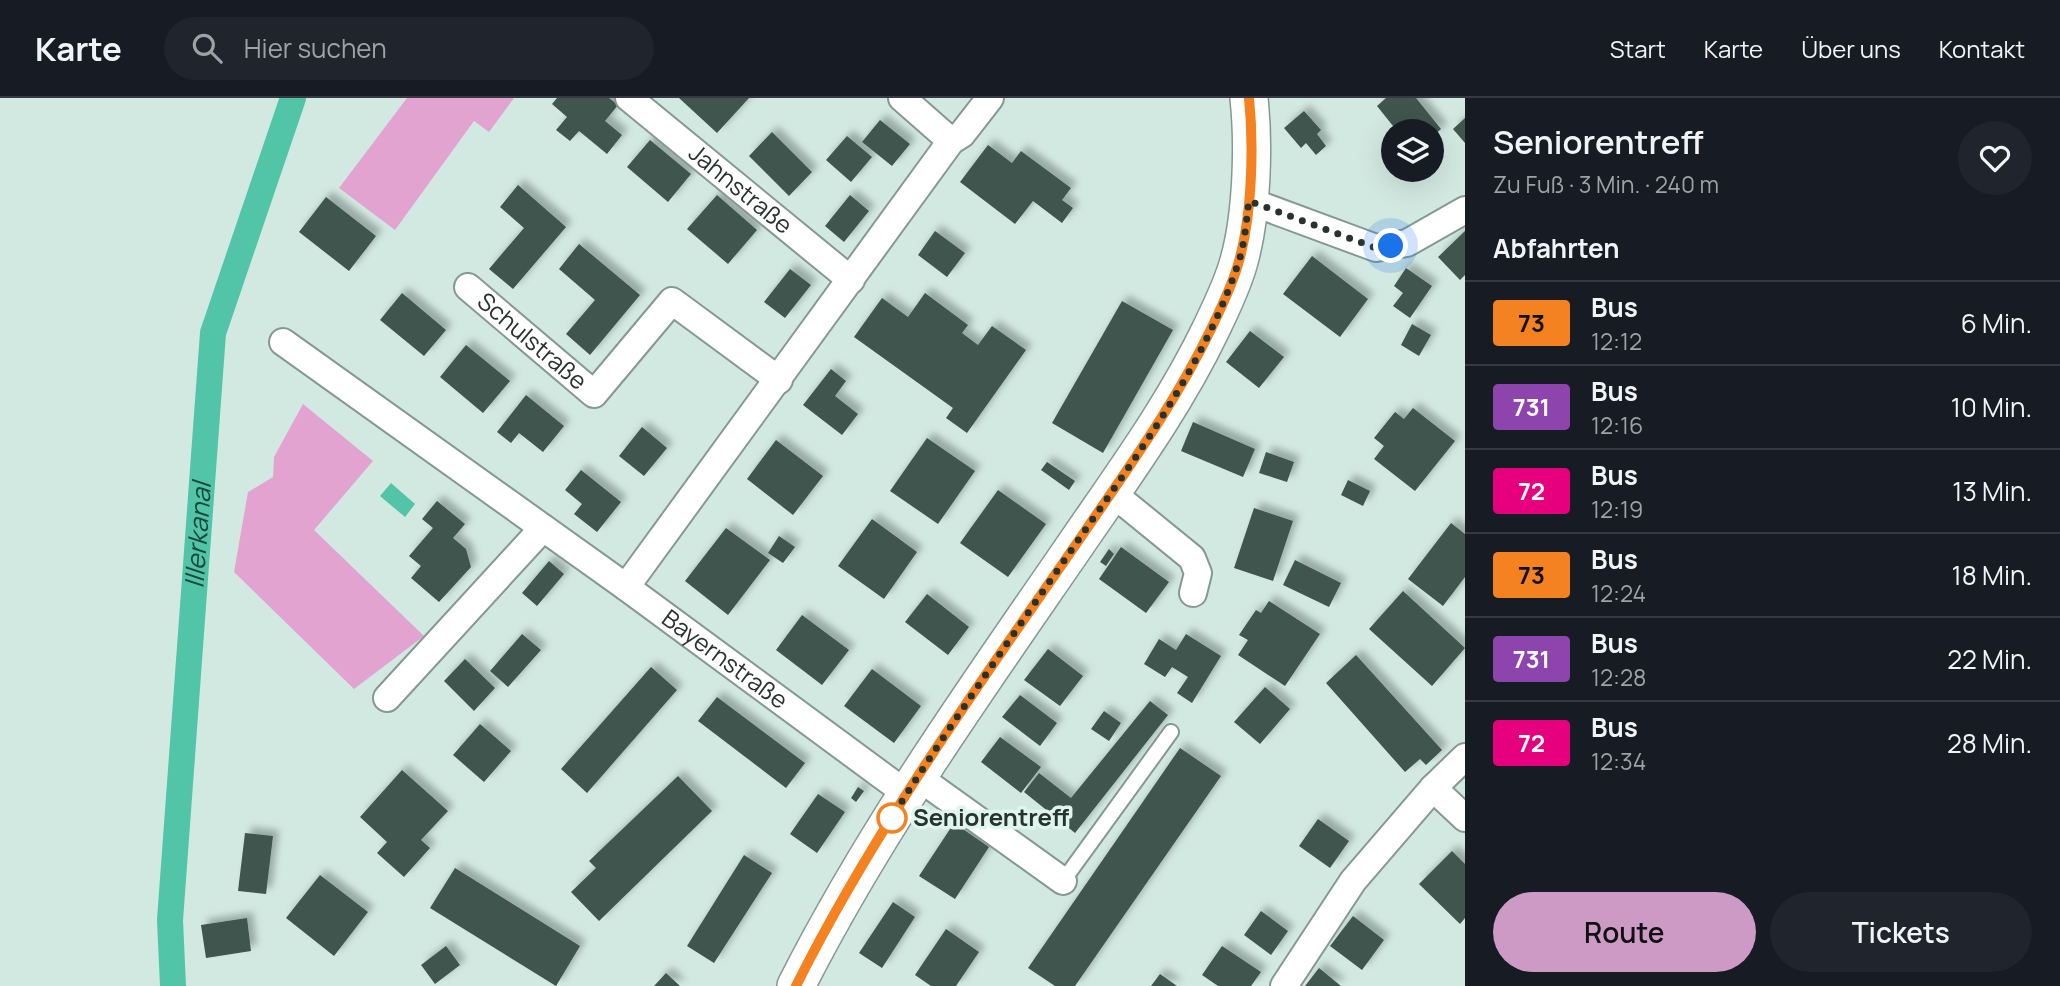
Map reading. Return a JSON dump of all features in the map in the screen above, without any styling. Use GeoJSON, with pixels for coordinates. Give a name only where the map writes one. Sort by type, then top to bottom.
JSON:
{"type":"FeatureCollection","features":[{"type":"Feature","properties":{"kind":"main road"},"geometry":{"type":"LineString","coordinates":[[796,986],[856,876],[913,785],[1188,376],[1239,261],[1249,201],[1249,98]]}},
{"type":"Feature","properties":{"kind":"street","name":"Jahnstraße"},"geometry":{"type":"LineString","coordinates":[[629,98],[851,280]]}},
{"type":"Feature","properties":{"kind":"street"},"geometry":{"type":"LineString","coordinates":[[902,98],[951,141]]}},
{"type":"Feature","properties":{"kind":"street"},"geometry":{"type":"LineString","coordinates":[[626,587],[951,141],[962,134],[989,98]]}},
{"type":"Feature","properties":{"kind":"street"},"geometry":{"type":"LineString","coordinates":[[1249,201],[1376,248],[1406,243],[1465,210]]}},
{"type":"Feature","properties":{"kind":"street","name":"Schulstraße"},"geometry":{"type":"LineString","coordinates":[[468,287],[594,394],[672,300],[779,380]]}},
{"type":"Feature","properties":{"kind":"street","name":"Bayernstraße"},"geometry":{"type":"LineString","coordinates":[[284,341],[626,587],[913,785],[1063,881]]}},
{"type":"Feature","properties":{"kind":"street"},"geometry":{"type":"LineString","coordinates":[[1111,492],[1192,558],[1198,573],[1193,593]]}},
{"type":"Feature","properties":{"kind":"street"},"geometry":{"type":"LineString","coordinates":[[387,698],[543,528]]}},
{"type":"Feature","properties":{"kind":"street"},"geometry":{"type":"LineString","coordinates":[[1284,986],[1353,881],[1433,788],[1465,757]]}},
{"type":"Feature","properties":{"kind":"street"},"geometry":{"type":"LineString","coordinates":[[1433,788],[1465,818]]}},
{"type":"Feature","properties":{"kind":"lane"},"geometry":{"type":"LineString","coordinates":[[1063,881],[1171,732]]}},
{"type":"Feature","properties":{"kind":"shaded area"},"geometry":{"type":"Polygon","coordinates":[[[407,98],[514,98],[489,132],[474,121],[395,230],[339,188],[407,98]]]}},
{"type":"Feature","properties":{"kind":"shaded area"},"geometry":{"type":"Polygon","coordinates":[[[303,404],[373,461],[314,530],[424,636],[354,689],[234,572],[248,492],[273,477],[274,457],[303,404]]]}},
{"type":"Feature","properties":{"kind":"shaded area"},"geometry":{"type":"Polygon","coordinates":[[[391,483],[415,504],[405,517],[380,496],[391,483]]]}},
{"type":"Feature","properties":{"kind":"building"},"geometry":{"type":"Polygon","coordinates":[[[557,98],[609,98],[618,105],[605,121],[622,135],[607,154],[579,131],[570,141],[556,130],[567,117],[552,104],[557,98]]]}},
{"type":"Feature","properties":{"kind":"building"},"geometry":{"type":"Polygon","coordinates":[[[679,98],[749,98],[717,133],[679,98]]]}},
{"type":"Feature","properties":{"kind":"building"},"geometry":{"type":"Polygon","coordinates":[[[1386,98],[1416,98],[1433,119],[1387,119],[1377,106],[1386,98]]]}},
{"type":"Feature","properties":{"kind":"building"},"geometry":{"type":"Polygon","coordinates":[[[1304,111],[1321,130],[1317,134],[1326,146],[1316,155],[1306,143],[1301,148],[1284,128],[1304,111]]]}},
{"type":"Feature","properties":{"kind":"building"},"geometry":{"type":"Polygon","coordinates":[[[1465,118],[1465,143],[1453,129],[1465,118]]]}},
{"type":"Feature","properties":{"kind":"building"},"geometry":{"type":"Polygon","coordinates":[[[880,120],[910,144],[892,166],[862,142],[880,120]]]}},
{"type":"Feature","properties":{"kind":"building"},"geometry":{"type":"Polygon","coordinates":[[[772,132],[812,172],[789,196],[749,156],[772,132]]]}},
{"type":"Feature","properties":{"kind":"building"},"geometry":{"type":"Polygon","coordinates":[[[847,136],[872,157],[851,182],[826,160],[847,136]]]}},
{"type":"Feature","properties":{"kind":"building"},"geometry":{"type":"Polygon","coordinates":[[[650,140],[691,174],[668,202],[627,167],[650,140]]]}},
{"type":"Feature","properties":{"kind":"building"},"geometry":{"type":"Polygon","coordinates":[[[988,145],[1012,163],[1021,151],[1071,188],[1062,200],[1073,208],[1062,223],[1033,201],[1015,224],[960,182],[988,145]]]}},
{"type":"Feature","properties":{"kind":"building"},"geometry":{"type":"Polygon","coordinates":[[[518,185],[566,227],[513,289],[489,269],[524,228],[500,207],[518,185]]]}},
{"type":"Feature","properties":{"kind":"building"},"geometry":{"type":"Polygon","coordinates":[[[717,195],[757,230],[728,264],[687,229],[717,195]]]}},
{"type":"Feature","properties":{"kind":"building"},"geometry":{"type":"Polygon","coordinates":[[[850,195],[869,211],[844,242],[825,226],[850,195]]]}},
{"type":"Feature","properties":{"kind":"building"},"geometry":{"type":"Polygon","coordinates":[[[326,197],[376,236],[349,271],[299,232],[326,197]]]}},
{"type":"Feature","properties":{"kind":"building"},"geometry":{"type":"Polygon","coordinates":[[[935,231],[965,253],[947,277],[918,255],[935,231]]]}},
{"type":"Feature","properties":{"kind":"building"},"geometry":{"type":"Polygon","coordinates":[[[1465,231],[1465,275],[1460,280],[1438,257],[1465,231]]]}},
{"type":"Feature","properties":{"kind":"building"},"geometry":{"type":"Polygon","coordinates":[[[579,244],[640,295],[590,355],[566,334],[595,300],[559,269],[579,244]]]}},
{"type":"Feature","properties":{"kind":"building"},"geometry":{"type":"Polygon","coordinates":[[[1312,256],[1368,299],[1340,337],[1283,294],[1312,256]]]}},
{"type":"Feature","properties":{"kind":"building"},"geometry":{"type":"Polygon","coordinates":[[[1406,268],[1432,286],[1410,318],[1393,306],[1403,293],[1394,286],[1406,268]]]}},
{"type":"Feature","properties":{"kind":"building"},"geometry":{"type":"Polygon","coordinates":[[[790,269],[811,285],[785,318],[764,302],[790,269]]]}},
{"type":"Feature","properties":{"kind":"building"},"geometry":{"type":"Polygon","coordinates":[[[402,293],[446,330],[424,356],[380,320],[402,293]]]}},
{"type":"Feature","properties":{"kind":"building"},"geometry":{"type":"Polygon","coordinates":[[[925,293],[968,325],[962,333],[978,345],[992,326],[1026,350],[967,433],[946,418],[953,408],[854,337],[882,298],[908,317],[925,293]]]}},
{"type":"Feature","properties":{"kind":"building"},"geometry":{"type":"Polygon","coordinates":[[[1122,301],[1173,330],[1103,453],[1052,423],[1122,301]]]}},
{"type":"Feature","properties":{"kind":"building"},"geometry":{"type":"Polygon","coordinates":[[[1412,324],[1431,335],[1419,356],[1401,345],[1412,324]]]}},
{"type":"Feature","properties":{"kind":"building"},"geometry":{"type":"Polygon","coordinates":[[[1250,331],[1284,357],[1259,388],[1226,362],[1250,331]]]}},
{"type":"Feature","properties":{"kind":"building"},"geometry":{"type":"Polygon","coordinates":[[[466,345],[510,381],[483,413],[440,377],[466,345]]]}},
{"type":"Feature","properties":{"kind":"building"},"geometry":{"type":"Polygon","coordinates":[[[831,369],[846,381],[835,396],[858,414],[842,435],[803,405],[831,369]]]}},
{"type":"Feature","properties":{"kind":"building"},"geometry":{"type":"Polygon","coordinates":[[[526,395],[564,426],[543,452],[519,433],[511,443],[497,432],[526,395]]]}},
{"type":"Feature","properties":{"kind":"building"},"geometry":{"type":"Polygon","coordinates":[[[1413,408],[1455,441],[1415,491],[1374,459],[1384,446],[1374,438],[1395,412],[1404,419],[1413,408]]]}},
{"type":"Feature","properties":{"kind":"building"},"geometry":{"type":"Polygon","coordinates":[[[1193,422],[1255,449],[1243,477],[1181,451],[1193,422]]]}},
{"type":"Feature","properties":{"kind":"building"},"geometry":{"type":"Polygon","coordinates":[[[642,427],[667,448],[644,476],[619,456],[642,427]]]}},
{"type":"Feature","properties":{"kind":"building"},"geometry":{"type":"Polygon","coordinates":[[[927,438],[975,471],[938,524],[890,491],[927,438]]]}},
{"type":"Feature","properties":{"kind":"building"},"geometry":{"type":"Polygon","coordinates":[[[776,440],[823,476],[793,515],[747,479],[776,440]]]}},
{"type":"Feature","properties":{"kind":"building"},"geometry":{"type":"Polygon","coordinates":[[[1266,452],[1294,462],[1287,482],[1259,473],[1266,452]]]}},
{"type":"Feature","properties":{"kind":"building"},"geometry":{"type":"Polygon","coordinates":[[[1047,462],[1075,481],[1069,490],[1041,470],[1047,462]]]}},
{"type":"Feature","properties":{"kind":"building"},"geometry":{"type":"Polygon","coordinates":[[[581,470],[621,502],[597,532],[574,514],[582,504],[565,490],[581,470]]]}},
{"type":"Feature","properties":{"kind":"building"},"geometry":{"type":"Polygon","coordinates":[[[1348,480],[1370,491],[1363,506],[1341,495],[1348,480]]]}},
{"type":"Feature","properties":{"kind":"building"},"geometry":{"type":"Polygon","coordinates":[[[998,490],[1046,524],[1008,577],[960,543],[998,490]]]}},
{"type":"Feature","properties":{"kind":"building"},"geometry":{"type":"Polygon","coordinates":[[[437,501],[465,524],[453,538],[466,549],[471,567],[439,602],[411,578],[421,566],[409,556],[433,528],[422,519],[437,501]]]}},
{"type":"Feature","properties":{"kind":"building"},"geometry":{"type":"Polygon","coordinates":[[[1254,508],[1293,521],[1273,581],[1234,568],[1254,508]]]}},
{"type":"Feature","properties":{"kind":"building"},"geometry":{"type":"Polygon","coordinates":[[[872,519],[917,552],[884,599],[838,566],[872,519]]]}},
{"type":"Feature","properties":{"kind":"building"},"geometry":{"type":"Polygon","coordinates":[[[1451,523],[1465,534],[1465,577],[1443,606],[1408,579],[1451,523]]]}},
{"type":"Feature","properties":{"kind":"building"},"geometry":{"type":"Polygon","coordinates":[[[726,528],[770,560],[728,615],[685,581],[726,528]]]}},
{"type":"Feature","properties":{"kind":"building"},"geometry":{"type":"Polygon","coordinates":[[[779,536],[795,547],[783,563],[768,553],[779,536]]]}},
{"type":"Feature","properties":{"kind":"building"},"geometry":{"type":"Polygon","coordinates":[[[1121,547],[1169,582],[1146,613],[1099,579],[1121,547]]]}},
{"type":"Feature","properties":{"kind":"building"},"geometry":{"type":"Polygon","coordinates":[[[1109,549],[1114,554],[1106,566],[1100,562],[1109,549]]]}},
{"type":"Feature","properties":{"kind":"building"},"geometry":{"type":"Polygon","coordinates":[[[1295,560],[1341,583],[1329,607],[1283,585],[1295,560]]]}},
{"type":"Feature","properties":{"kind":"building"},"geometry":{"type":"Polygon","coordinates":[[[549,561],[564,574],[537,606],[522,593],[549,561]]]}},
{"type":"Feature","properties":{"kind":"building"},"geometry":{"type":"Polygon","coordinates":[[[1403,591],[1465,648],[1432,686],[1369,629],[1403,591]]]}},
{"type":"Feature","properties":{"kind":"building"},"geometry":{"type":"Polygon","coordinates":[[[927,594],[969,627],[948,655],[905,622],[927,594]]]}},
{"type":"Feature","properties":{"kind":"building"},"geometry":{"type":"Polygon","coordinates":[[[1269,601],[1320,634],[1285,686],[1238,655],[1248,640],[1239,635],[1256,610],[1261,613],[1269,601]]]}},
{"type":"Feature","properties":{"kind":"building"},"geometry":{"type":"Polygon","coordinates":[[[802,615],[849,650],[822,685],[776,650],[802,615]]]}},
{"type":"Feature","properties":{"kind":"building"},"geometry":{"type":"Polygon","coordinates":[[[522,634],[541,650],[508,687],[490,671],[522,634]]]}},
{"type":"Feature","properties":{"kind":"building"},"geometry":{"type":"Polygon","coordinates":[[[1186,634],[1221,656],[1192,703],[1177,693],[1188,677],[1172,667],[1165,677],[1144,664],[1159,639],[1176,650],[1186,634]]]}},
{"type":"Feature","properties":{"kind":"building"},"geometry":{"type":"Polygon","coordinates":[[[1048,649],[1083,676],[1060,706],[1024,680],[1048,649]]]}},
{"type":"Feature","properties":{"kind":"building"},"geometry":{"type":"Polygon","coordinates":[[[1356,655],[1442,750],[1426,765],[1420,759],[1405,772],[1326,683],[1356,655]]]}},
{"type":"Feature","properties":{"kind":"building"},"geometry":{"type":"Polygon","coordinates":[[[465,659],[495,688],[474,711],[444,681],[465,659]]]}},
{"type":"Feature","properties":{"kind":"building"},"geometry":{"type":"Polygon","coordinates":[[[651,667],[677,690],[587,793],[561,769],[651,667]]]}},
{"type":"Feature","properties":{"kind":"building"},"geometry":{"type":"Polygon","coordinates":[[[872,669],[921,706],[894,743],[844,706],[872,669]]]}},
{"type":"Feature","properties":{"kind":"building"},"geometry":{"type":"Polygon","coordinates":[[[1265,687],[1290,709],[1260,744],[1234,722],[1265,687]]]}},
{"type":"Feature","properties":{"kind":"building"},"geometry":{"type":"Polygon","coordinates":[[[1020,695],[1057,723],[1040,746],[1002,717],[1020,695]]]}},
{"type":"Feature","properties":{"kind":"building"},"geometry":{"type":"Polygon","coordinates":[[[717,697],[805,763],[786,788],[698,721],[717,697]]]}},
{"type":"Feature","properties":{"kind":"building"},"geometry":{"type":"Polygon","coordinates":[[[1150,701],[1168,715],[1075,833],[1024,792],[1039,773],[1071,798],[1150,701]]]}},
{"type":"Feature","properties":{"kind":"building"},"geometry":{"type":"Polygon","coordinates":[[[1104,711],[1121,723],[1109,741],[1091,729],[1104,711]]]}},
{"type":"Feature","properties":{"kind":"building"},"geometry":{"type":"Polygon","coordinates":[[[480,724],[511,751],[484,782],[453,755],[480,724]]]}},
{"type":"Feature","properties":{"kind":"building"},"geometry":{"type":"Polygon","coordinates":[[[1000,737],[1041,767],[1021,793],[981,762],[1000,737]]]}},
{"type":"Feature","properties":{"kind":"building"},"geometry":{"type":"Polygon","coordinates":[[[1180,748],[1221,776],[1075,986],[1055,986],[1028,968],[1180,748]]]}},
{"type":"Feature","properties":{"kind":"building"},"geometry":{"type":"Polygon","coordinates":[[[402,770],[448,811],[421,840],[430,848],[404,877],[377,853],[387,842],[360,817],[402,770]]]}},
{"type":"Feature","properties":{"kind":"building"},"geometry":{"type":"Polygon","coordinates":[[[678,776],[712,811],[599,921],[571,892],[596,868],[589,861],[678,776]]]}},
{"type":"Feature","properties":{"kind":"building"},"geometry":{"type":"Polygon","coordinates":[[[858,787],[864,791],[856,802],[851,798],[858,787]]]}},
{"type":"Feature","properties":{"kind":"building"},"geometry":{"type":"Polygon","coordinates":[[[818,794],[845,812],[817,853],[790,834],[818,794]]]}},
{"type":"Feature","properties":{"kind":"building"},"geometry":{"type":"Polygon","coordinates":[[[1318,819],[1349,841],[1330,868],[1299,846],[1318,819]]]}},
{"type":"Feature","properties":{"kind":"building"},"geometry":{"type":"Polygon","coordinates":[[[954,823],[989,847],[955,899],[919,876],[954,823]]]}},
{"type":"Feature","properties":{"kind":"building"},"geometry":{"type":"Polygon","coordinates":[[[245,833],[273,836],[266,894],[238,891],[245,833]]]}},
{"type":"Feature","properties":{"kind":"building"},"geometry":{"type":"Polygon","coordinates":[[[1452,851],[1465,864],[1465,918],[1460,924],[1419,884],[1452,851]]]}},
{"type":"Feature","properties":{"kind":"building"},"geometry":{"type":"Polygon","coordinates":[[[744,855],[772,873],[714,963],[687,946],[744,855]]]}},
{"type":"Feature","properties":{"kind":"building"},"geometry":{"type":"Polygon","coordinates":[[[455,868],[580,946],[556,986],[430,908],[455,868]]]}},
{"type":"Feature","properties":{"kind":"building"},"geometry":{"type":"Polygon","coordinates":[[[320,875],[368,912],[334,956],[286,918],[320,875]]]}},
{"type":"Feature","properties":{"kind":"building"},"geometry":{"type":"Polygon","coordinates":[[[893,902],[915,917],[882,968],[859,953],[893,902]]]}},
{"type":"Feature","properties":{"kind":"building"},"geometry":{"type":"Polygon","coordinates":[[[1261,911],[1288,931],[1271,955],[1244,935],[1261,911]]]}},
{"type":"Feature","properties":{"kind":"building"},"geometry":{"type":"Polygon","coordinates":[[[1353,916],[1384,940],[1362,970],[1330,946],[1353,916]]]}},
{"type":"Feature","properties":{"kind":"building"},"geometry":{"type":"Polygon","coordinates":[[[247,918],[251,951],[206,958],[201,925],[247,918]]]}},
{"type":"Feature","properties":{"kind":"building"},"geometry":{"type":"Polygon","coordinates":[[[946,929],[979,952],[956,986],[931,986],[915,975],[946,929]]]}},
{"type":"Feature","properties":{"kind":"building"},"geometry":{"type":"Polygon","coordinates":[[[446,946],[460,965],[435,984],[421,965],[446,946]]]}},
{"type":"Feature","properties":{"kind":"building"},"geometry":{"type":"Polygon","coordinates":[[[1222,946],[1261,972],[1251,986],[1218,986],[1202,975],[1222,946]]]}},
{"type":"Feature","properties":{"kind":"building"},"geometry":{"type":"Polygon","coordinates":[[[1319,968],[1341,986],[1305,986],[1319,968]]]}},
{"type":"Feature","properties":{"kind":"building"},"geometry":{"type":"Polygon","coordinates":[[[666,973],[680,986],[654,986],[666,973]]]}},
{"type":"Feature","properties":{"kind":"building"},"geometry":{"type":"Polygon","coordinates":[[[1160,974],[1177,986],[1151,986],[1160,974]]]}},
{"type":"Feature","properties":{"kind":"waterway","name":"Illerkanal"},"geometry":{"type":"LineString","coordinates":[[173,986],[170,920],[213,333],[293,98]]}},
{"type":"Feature","properties":{"kind":"bus line","name":"73"},"geometry":{"type":"LineString","coordinates":[[796,986],[818,941],[862,865],[939,743],[1188,376],[1239,261],[1249,201],[1249,98]]}},
{"type":"Feature","properties":{"kind":"place","name":"Seniorentreff"},"geometry":{"type":"Point","coordinates":[892,818]}},
{"type":"Feature","properties":{"kind":"route"},"geometry":{"type":"LineString","coordinates":[[892,818],[890,820],[939,743],[1188,376],[1239,261],[1249,201],[1376,248],[1391,246]]}}]}
